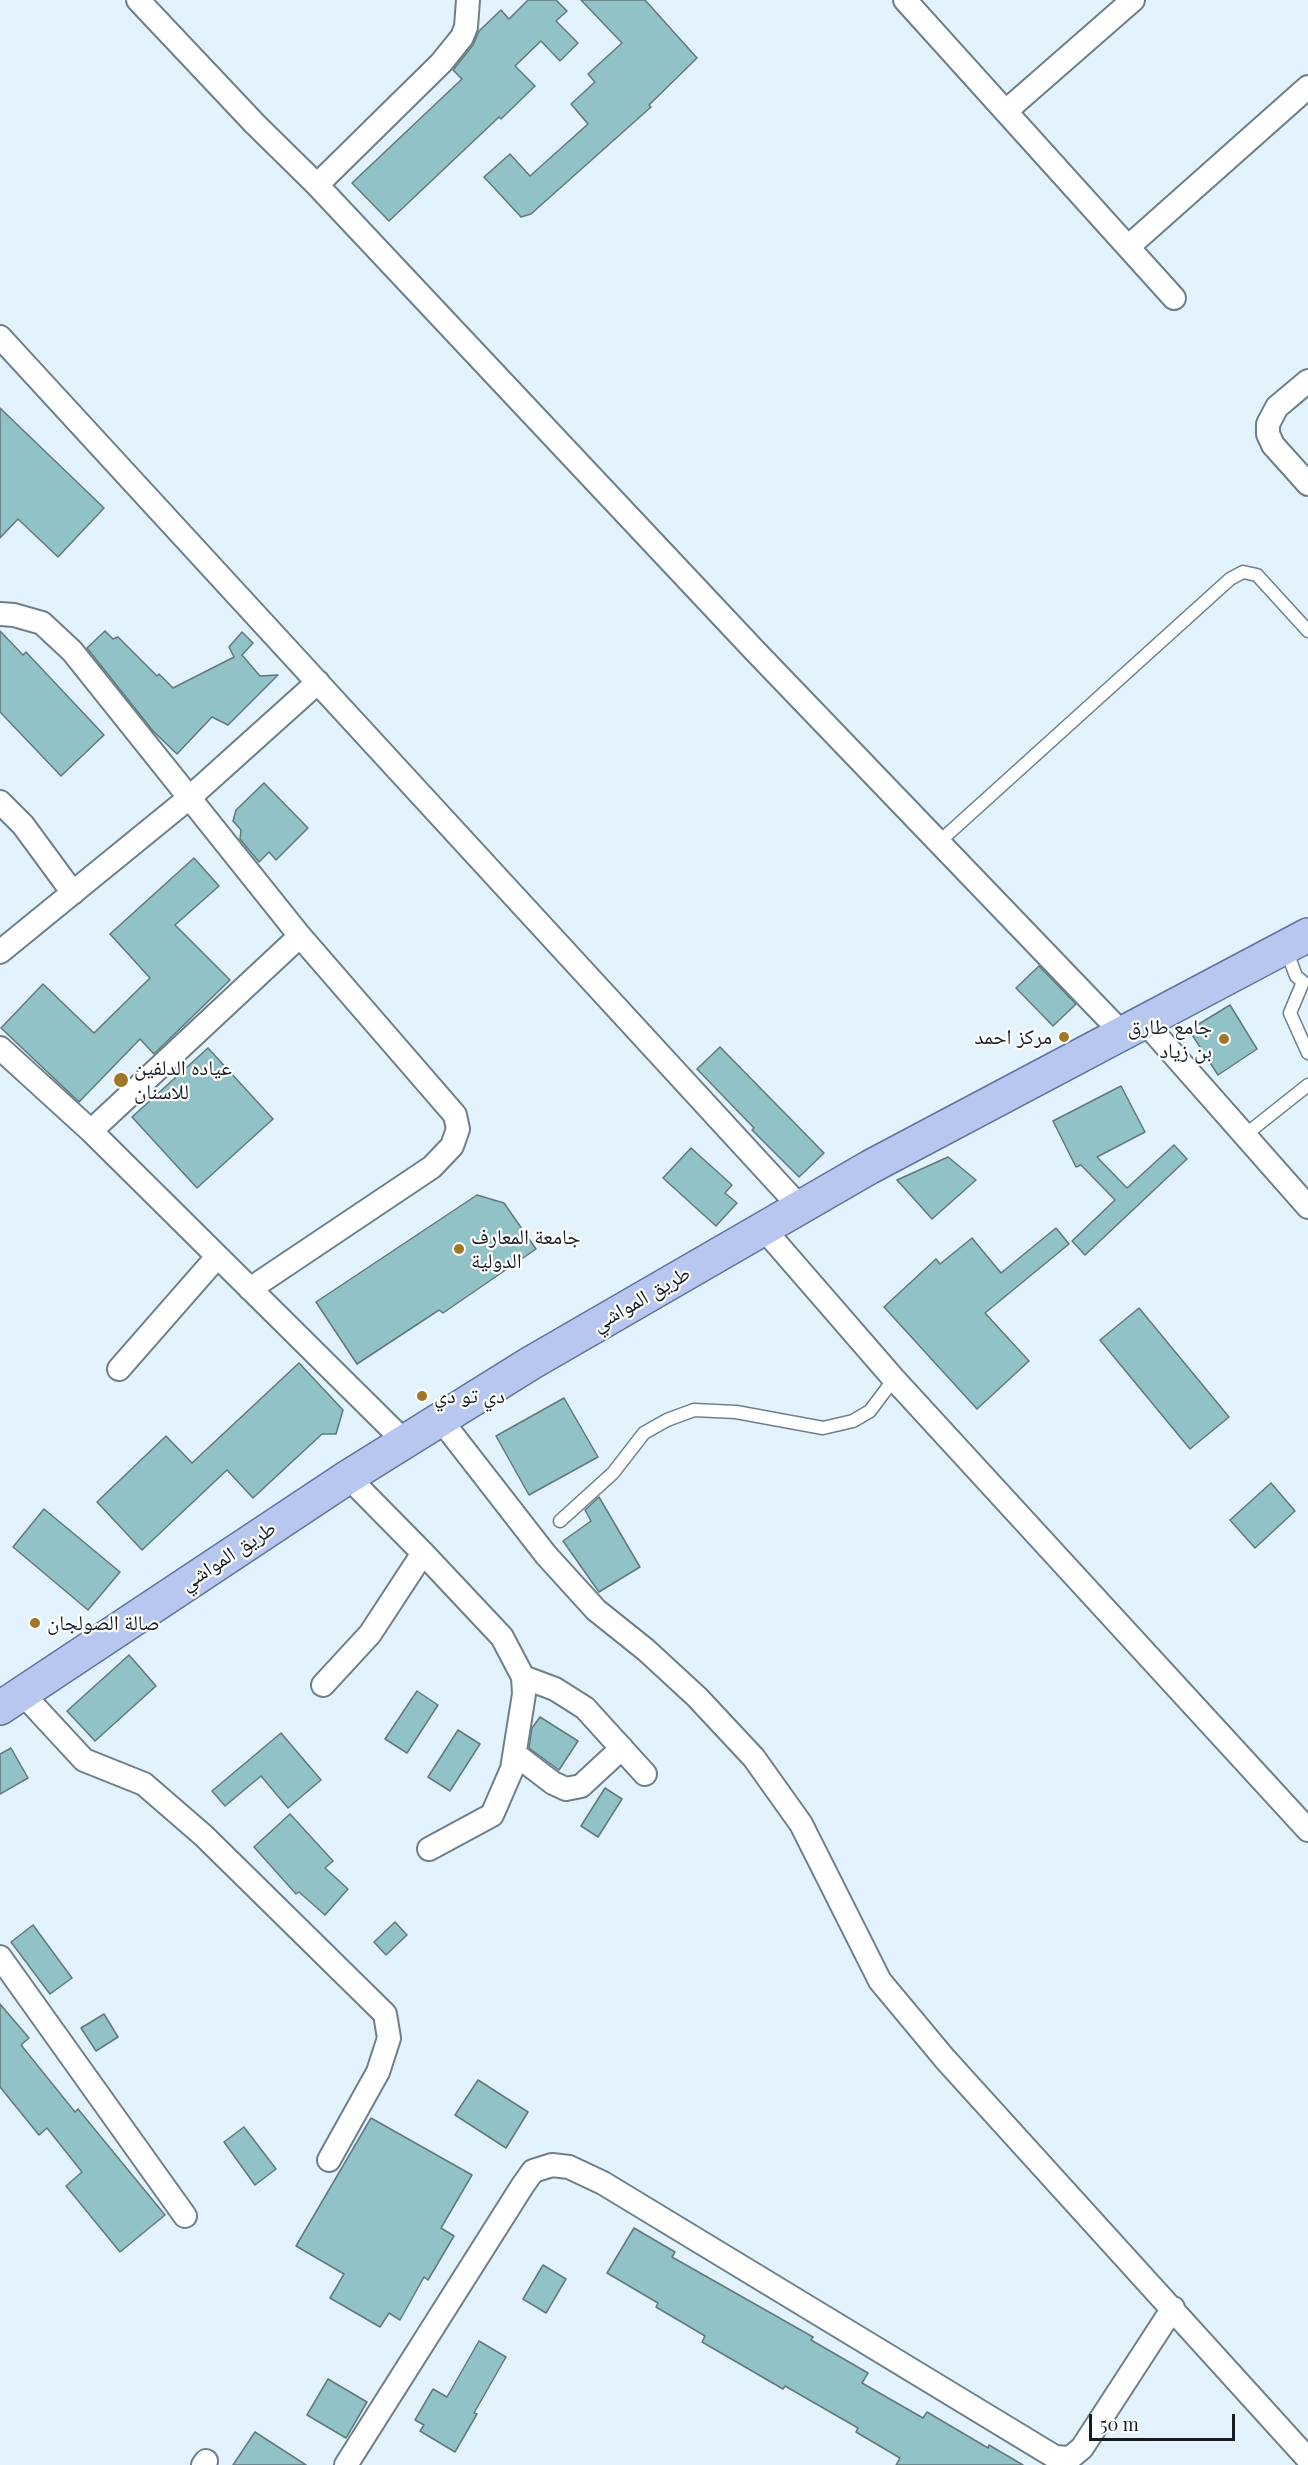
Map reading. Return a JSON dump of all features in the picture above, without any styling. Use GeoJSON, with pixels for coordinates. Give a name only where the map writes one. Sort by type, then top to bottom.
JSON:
{"type":"FeatureCollection","features":[{"type":"Feature","properties":{"kind":"main road","name":"طريق المواشي"},"geometry":{"type":"LineString","coordinates":[[11,1701],[348,1478],[531,1363],[800,1207],[1297,941]]}},
{"type":"Feature","properties":{"kind":"street"},"geometry":{"type":"LineString","coordinates":[[138,0],[255,124],[317,185],[740,635],[939,842],[1245,1135],[1308,1207]]}},
{"type":"Feature","properties":{"kind":"street"},"geometry":{"type":"LineString","coordinates":[[317,185],[441,63],[462,38],[466,27],[468,0]]}},
{"type":"Feature","properties":{"kind":"street"},"geometry":{"type":"LineString","coordinates":[[905,0],[1174,298]]}},
{"type":"Feature","properties":{"kind":"street"},"geometry":{"type":"LineString","coordinates":[[1006,111],[1133,0]]}},
{"type":"Feature","properties":{"kind":"street"},"geometry":{"type":"LineString","coordinates":[[1128,247],[1308,87]]}},
{"type":"Feature","properties":{"kind":"street"},"geometry":{"type":"LineString","coordinates":[[0,337],[800,1207]]}},
{"type":"Feature","properties":{"kind":"street"},"geometry":{"type":"LineString","coordinates":[[1308,381],[1276,407],[1268,424],[1268,434],[1273,445],[1308,484]]}},
{"type":"Feature","properties":{"kind":"street"},"geometry":{"type":"LineString","coordinates":[[0,614],[14,615],[42,624],[72,651],[300,936],[455,1115],[458,1129],[452,1146],[432,1167],[250,1289]]}},
{"type":"Feature","properties":{"kind":"street"},"geometry":{"type":"LineString","coordinates":[[0,952],[189,798],[318,682]]}},
{"type":"Feature","properties":{"kind":"street"},"geometry":{"type":"LineString","coordinates":[[0,802],[23,825],[73,893]]}},
{"type":"Feature","properties":{"kind":"street"},"geometry":{"type":"LineString","coordinates":[[91,1131],[300,936]]}},
{"type":"Feature","properties":{"kind":"street"},"geometry":{"type":"LineString","coordinates":[[0,1048],[91,1131],[405,1442]]}},
{"type":"Feature","properties":{"kind":"street"},"geometry":{"type":"LineString","coordinates":[[763,1228],[894,1379],[1308,1830]]}},
{"type":"Feature","properties":{"kind":"street"},"geometry":{"type":"LineString","coordinates":[[118,1369],[217,1257]]}},
{"type":"Feature","properties":{"kind":"street"},"geometry":{"type":"LineString","coordinates":[[441,1420],[546,1555],[596,1610],[646,1650],[697,1697],[754,1758],[801,1824],[880,1981],[945,2059],[1308,2459]]}},
{"type":"Feature","properties":{"kind":"street"},"geometry":{"type":"LineString","coordinates":[[348,1478],[502,1637],[523,1677],[524,1694],[512,1769],[492,1815],[429,1849]]}},
{"type":"Feature","properties":{"kind":"street"},"geometry":{"type":"LineString","coordinates":[[323,1685],[370,1634],[423,1553]]}},
{"type":"Feature","properties":{"kind":"street"},"geometry":{"type":"LineString","coordinates":[[523,1677],[555,1689],[585,1708],[645,1774]]}},
{"type":"Feature","properties":{"kind":"street"},"geometry":{"type":"LineString","coordinates":[[11,1701],[84,1760],[144,1784],[204,1836],[384,2014],[389,2037],[378,2072],[329,2160]]}},
{"type":"Feature","properties":{"kind":"street"},"geometry":{"type":"LineString","coordinates":[[514,1754],[553,1783],[566,1789],[581,1786],[622,1748]]}},
{"type":"Feature","properties":{"kind":"street"},"geometry":{"type":"LineString","coordinates":[[0,1958],[185,2216]]}},
{"type":"Feature","properties":{"kind":"street"},"geometry":{"type":"LineString","coordinates":[[346,2465],[523,2185],[533,2171],[552,2165],[569,2167],[603,2183],[1055,2457],[1070,2458],[1082,2448],[1173,2308]]}},
{"type":"Feature","properties":{"kind":"lane"},"geometry":{"type":"LineString","coordinates":[[939,842],[1230,579],[1244,572],[1257,575],[1308,631]]}},
{"type":"Feature","properties":{"kind":"lane"},"geometry":{"type":"LineString","coordinates":[[1297,941],[1296,976],[1305,982],[1290,1013],[1308,1053]]}},
{"type":"Feature","properties":{"kind":"lane"},"geometry":{"type":"LineString","coordinates":[[1245,1135],[1308,1085]]}},
{"type":"Feature","properties":{"kind":"lane"},"geometry":{"type":"LineString","coordinates":[[560,1521],[613,1473],[644,1433],[667,1420],[694,1410],[736,1412],[824,1428],[853,1421],[870,1411],[894,1379]]}},
{"type":"Feature","properties":{"kind":"building"},"geometry":{"type":"Polygon","coordinates":[[[528,0],[556,0],[567,11],[556,21],[578,43],[560,61],[541,41],[515,66],[535,86],[389,221],[352,183],[462,79],[453,70],[473,45],[479,31],[501,10],[509,19],[528,0]]]}},
{"type":"Feature","properties":{"kind":"building"},"geometry":{"type":"Polygon","coordinates":[[[581,0],[645,0],[697,58],[649,105],[651,107],[531,214],[521,217],[484,177],[510,154],[530,176],[588,124],[571,104],[595,82],[588,74],[622,43],[581,0]]]}},
{"type":"Feature","properties":{"kind":"building"},"geometry":{"type":"Polygon","coordinates":[[[0,408],[104,508],[58,557],[18,519],[0,538],[0,408]]]}},
{"type":"Feature","properties":{"kind":"building"},"geometry":{"type":"Polygon","coordinates":[[[0,631],[23,655],[26,652],[104,735],[61,776],[0,712],[0,631]]]}},
{"type":"Feature","properties":{"kind":"building"},"geometry":{"type":"Polygon","coordinates":[[[105,631],[113,639],[118,637],[157,676],[159,674],[173,688],[234,657],[229,647],[242,632],[253,643],[242,655],[260,676],[278,675],[228,725],[212,717],[177,754],[153,731],[87,648],[105,631]]]}},
{"type":"Feature","properties":{"kind":"building"},"geometry":{"type":"Polygon","coordinates":[[[264,783],[308,828],[276,860],[269,852],[259,862],[240,839],[241,830],[233,821],[236,810],[264,783]]]}},
{"type":"Feature","properties":{"kind":"building"},"geometry":{"type":"Polygon","coordinates":[[[194,858],[219,886],[175,925],[230,980],[154,1054],[140,1039],[79,1102],[1,1028],[43,984],[94,1033],[150,978],[110,934],[194,858]]]}},
{"type":"Feature","properties":{"kind":"building"},"geometry":{"type":"Polygon","coordinates":[[[1039,966],[1076,1004],[1053,1026],[1016,988],[1039,966]]]}},
{"type":"Feature","properties":{"kind":"building"},"geometry":{"type":"Polygon","coordinates":[[[1230,1005],[1257,1049],[1218,1075],[1189,1030],[1230,1005]]]}},
{"type":"Feature","properties":{"kind":"building"},"geometry":{"type":"Polygon","coordinates":[[[720,1047],[824,1153],[799,1177],[752,1130],[754,1128],[697,1069],[720,1047]]]}},
{"type":"Feature","properties":{"kind":"building"},"geometry":{"type":"Polygon","coordinates":[[[208,1048],[273,1119],[197,1188],[132,1117],[208,1048]]]}},
{"type":"Feature","properties":{"kind":"building"},"geometry":{"type":"Polygon","coordinates":[[[1121,1086],[1145,1132],[1097,1157],[1127,1188],[1174,1145],[1187,1159],[1085,1255],[1072,1241],[1115,1200],[1081,1165],[1076,1167],[1053,1121],[1121,1086]]]}},
{"type":"Feature","properties":{"kind":"building"},"geometry":{"type":"Polygon","coordinates":[[[691,1148],[732,1185],[725,1193],[737,1203],[716,1226],[663,1178],[691,1148]]]}},
{"type":"Feature","properties":{"kind":"building"},"geometry":{"type":"Polygon","coordinates":[[[948,1157],[976,1180],[932,1219],[897,1180],[948,1157]]]}},
{"type":"Feature","properties":{"kind":"building"},"geometry":{"type":"Polygon","coordinates":[[[477,1195],[504,1203],[536,1249],[443,1313],[439,1310],[357,1364],[316,1302],[477,1195]]]}},
{"type":"Feature","properties":{"kind":"building"},"geometry":{"type":"Polygon","coordinates":[[[1056,1228],[1069,1244],[985,1313],[1029,1361],[977,1409],[884,1307],[936,1259],[940,1264],[972,1238],[1001,1273],[1056,1228]]]}},
{"type":"Feature","properties":{"kind":"building"},"geometry":{"type":"Polygon","coordinates":[[[1139,1308],[1229,1417],[1190,1449],[1100,1340],[1139,1308]]]}},
{"type":"Feature","properties":{"kind":"building"},"geometry":{"type":"Polygon","coordinates":[[[299,1363],[343,1410],[336,1434],[322,1434],[253,1498],[227,1470],[142,1550],[97,1502],[166,1436],[192,1463],[299,1363]]]}},
{"type":"Feature","properties":{"kind":"building"},"geometry":{"type":"Polygon","coordinates":[[[564,1398],[598,1457],[529,1495],[496,1436],[564,1398]]]}},
{"type":"Feature","properties":{"kind":"building"},"geometry":{"type":"Polygon","coordinates":[[[1271,1483],[1295,1511],[1255,1548],[1230,1520],[1271,1483]]]}},
{"type":"Feature","properties":{"kind":"building"},"geometry":{"type":"Polygon","coordinates":[[[599,1497],[640,1567],[599,1592],[563,1541],[591,1521],[585,1510],[599,1497]]]}},
{"type":"Feature","properties":{"kind":"building"},"geometry":{"type":"Polygon","coordinates":[[[44,1509],[120,1572],[88,1610],[13,1547],[44,1509]]]}},
{"type":"Feature","properties":{"kind":"building"},"geometry":{"type":"Polygon","coordinates":[[[129,1655],[156,1686],[95,1741],[67,1711],[129,1655]]]}},
{"type":"Feature","properties":{"kind":"building"},"geometry":{"type":"Polygon","coordinates":[[[417,1691],[438,1705],[407,1753],[385,1739],[417,1691]]]}},
{"type":"Feature","properties":{"kind":"building"},"geometry":{"type":"Polygon","coordinates":[[[540,1717],[578,1741],[559,1770],[529,1748],[532,1728],[540,1717]]]}},
{"type":"Feature","properties":{"kind":"building"},"geometry":{"type":"Polygon","coordinates":[[[458,1730],[480,1744],[450,1791],[428,1777],[458,1730]]]}},
{"type":"Feature","properties":{"kind":"building"},"geometry":{"type":"Polygon","coordinates":[[[281,1733],[321,1780],[288,1808],[261,1776],[225,1806],[212,1791],[281,1733]]]}},
{"type":"Feature","properties":{"kind":"building"},"geometry":{"type":"Polygon","coordinates":[[[11,1748],[28,1778],[0,1794],[0,1754],[11,1748]]]}},
{"type":"Feature","properties":{"kind":"building"},"geometry":{"type":"Polygon","coordinates":[[[605,1788],[622,1799],[598,1837],[581,1826],[605,1788]]]}},
{"type":"Feature","properties":{"kind":"building"},"geometry":{"type":"Polygon","coordinates":[[[290,1814],[333,1861],[325,1868],[348,1889],[325,1915],[299,1892],[296,1894],[254,1847],[290,1814]]]}},
{"type":"Feature","properties":{"kind":"building"},"geometry":{"type":"Polygon","coordinates":[[[395,1922],[407,1935],[386,1955],[374,1942],[395,1922]]]}},
{"type":"Feature","properties":{"kind":"building"},"geometry":{"type":"Polygon","coordinates":[[[33,1925],[72,1978],[50,1994],[11,1942],[33,1925]]]}},
{"type":"Feature","properties":{"kind":"building"},"geometry":{"type":"Polygon","coordinates":[[[0,2004],[29,2038],[21,2045],[75,2112],[78,2109],[165,2215],[120,2252],[66,2186],[82,2172],[47,2128],[39,2135],[0,2087],[0,2004]]]}},
{"type":"Feature","properties":{"kind":"building"},"geometry":{"type":"Polygon","coordinates":[[[104,2014],[118,2037],[96,2051],[81,2028],[104,2014]]]}},
{"type":"Feature","properties":{"kind":"building"},"geometry":{"type":"Polygon","coordinates":[[[478,2080],[528,2112],[506,2148],[455,2115],[478,2080]]]}},
{"type":"Feature","properties":{"kind":"building"},"geometry":{"type":"Polygon","coordinates":[[[371,2118],[472,2175],[441,2228],[454,2236],[428,2280],[424,2277],[400,2320],[389,2313],[380,2327],[330,2298],[344,2274],[296,2246],[371,2118]]]}},
{"type":"Feature","properties":{"kind":"building"},"geometry":{"type":"Polygon","coordinates":[[[244,2127],[276,2169],[255,2185],[224,2142],[244,2127]]]}},
{"type":"Feature","properties":{"kind":"building"},"geometry":{"type":"Polygon","coordinates":[[[634,2228],[675,2252],[672,2257],[813,2337],[811,2340],[868,2373],[862,2383],[923,2418],[927,2412],[988,2448],[989,2445],[1023,2465],[896,2465],[900,2458],[856,2432],[858,2428],[785,2386],[783,2389],[702,2342],[705,2336],[656,2307],[658,2303],[607,2273],[634,2228]]]}},
{"type":"Feature","properties":{"kind":"building"},"geometry":{"type":"Polygon","coordinates":[[[543,2265],[566,2279],[546,2313],[523,2299],[543,2265]]]}},
{"type":"Feature","properties":{"kind":"building"},"geometry":{"type":"Polygon","coordinates":[[[479,2341],[506,2357],[455,2452],[420,2431],[424,2425],[415,2420],[433,2389],[447,2397],[479,2341]]]}},
{"type":"Feature","properties":{"kind":"building"},"geometry":{"type":"Polygon","coordinates":[[[328,2379],[367,2402],[346,2438],[307,2415],[328,2379]]]}},
{"type":"Feature","properties":{"kind":"building"},"geometry":{"type":"Polygon","coordinates":[[[255,2432],[306,2465],[233,2465],[255,2432]]]}},
{"type":"Feature","properties":{"kind":"place","name":"مركز احمد"},"geometry":{"type":"Point","coordinates":[1064,1037]}},
{"type":"Feature","properties":{"kind":"place","name":"جامع طارق بن زياد"},"geometry":{"type":"Point","coordinates":[1224,1039]}},
{"type":"Feature","properties":{"kind":"place","name":"عياده الدلفين للاسنان"},"geometry":{"type":"Point","coordinates":[121,1080]}},
{"type":"Feature","properties":{"kind":"place","name":"جامعة المعارف الدولية"},"geometry":{"type":"Point","coordinates":[459,1249]}},
{"type":"Feature","properties":{"kind":"place","name":"دي تو دي"},"geometry":{"type":"Point","coordinates":[422,1396]}},
{"type":"Feature","properties":{"kind":"place","name":"صالة الصولجان"},"geometry":{"type":"Point","coordinates":[35,1623]}}]}
